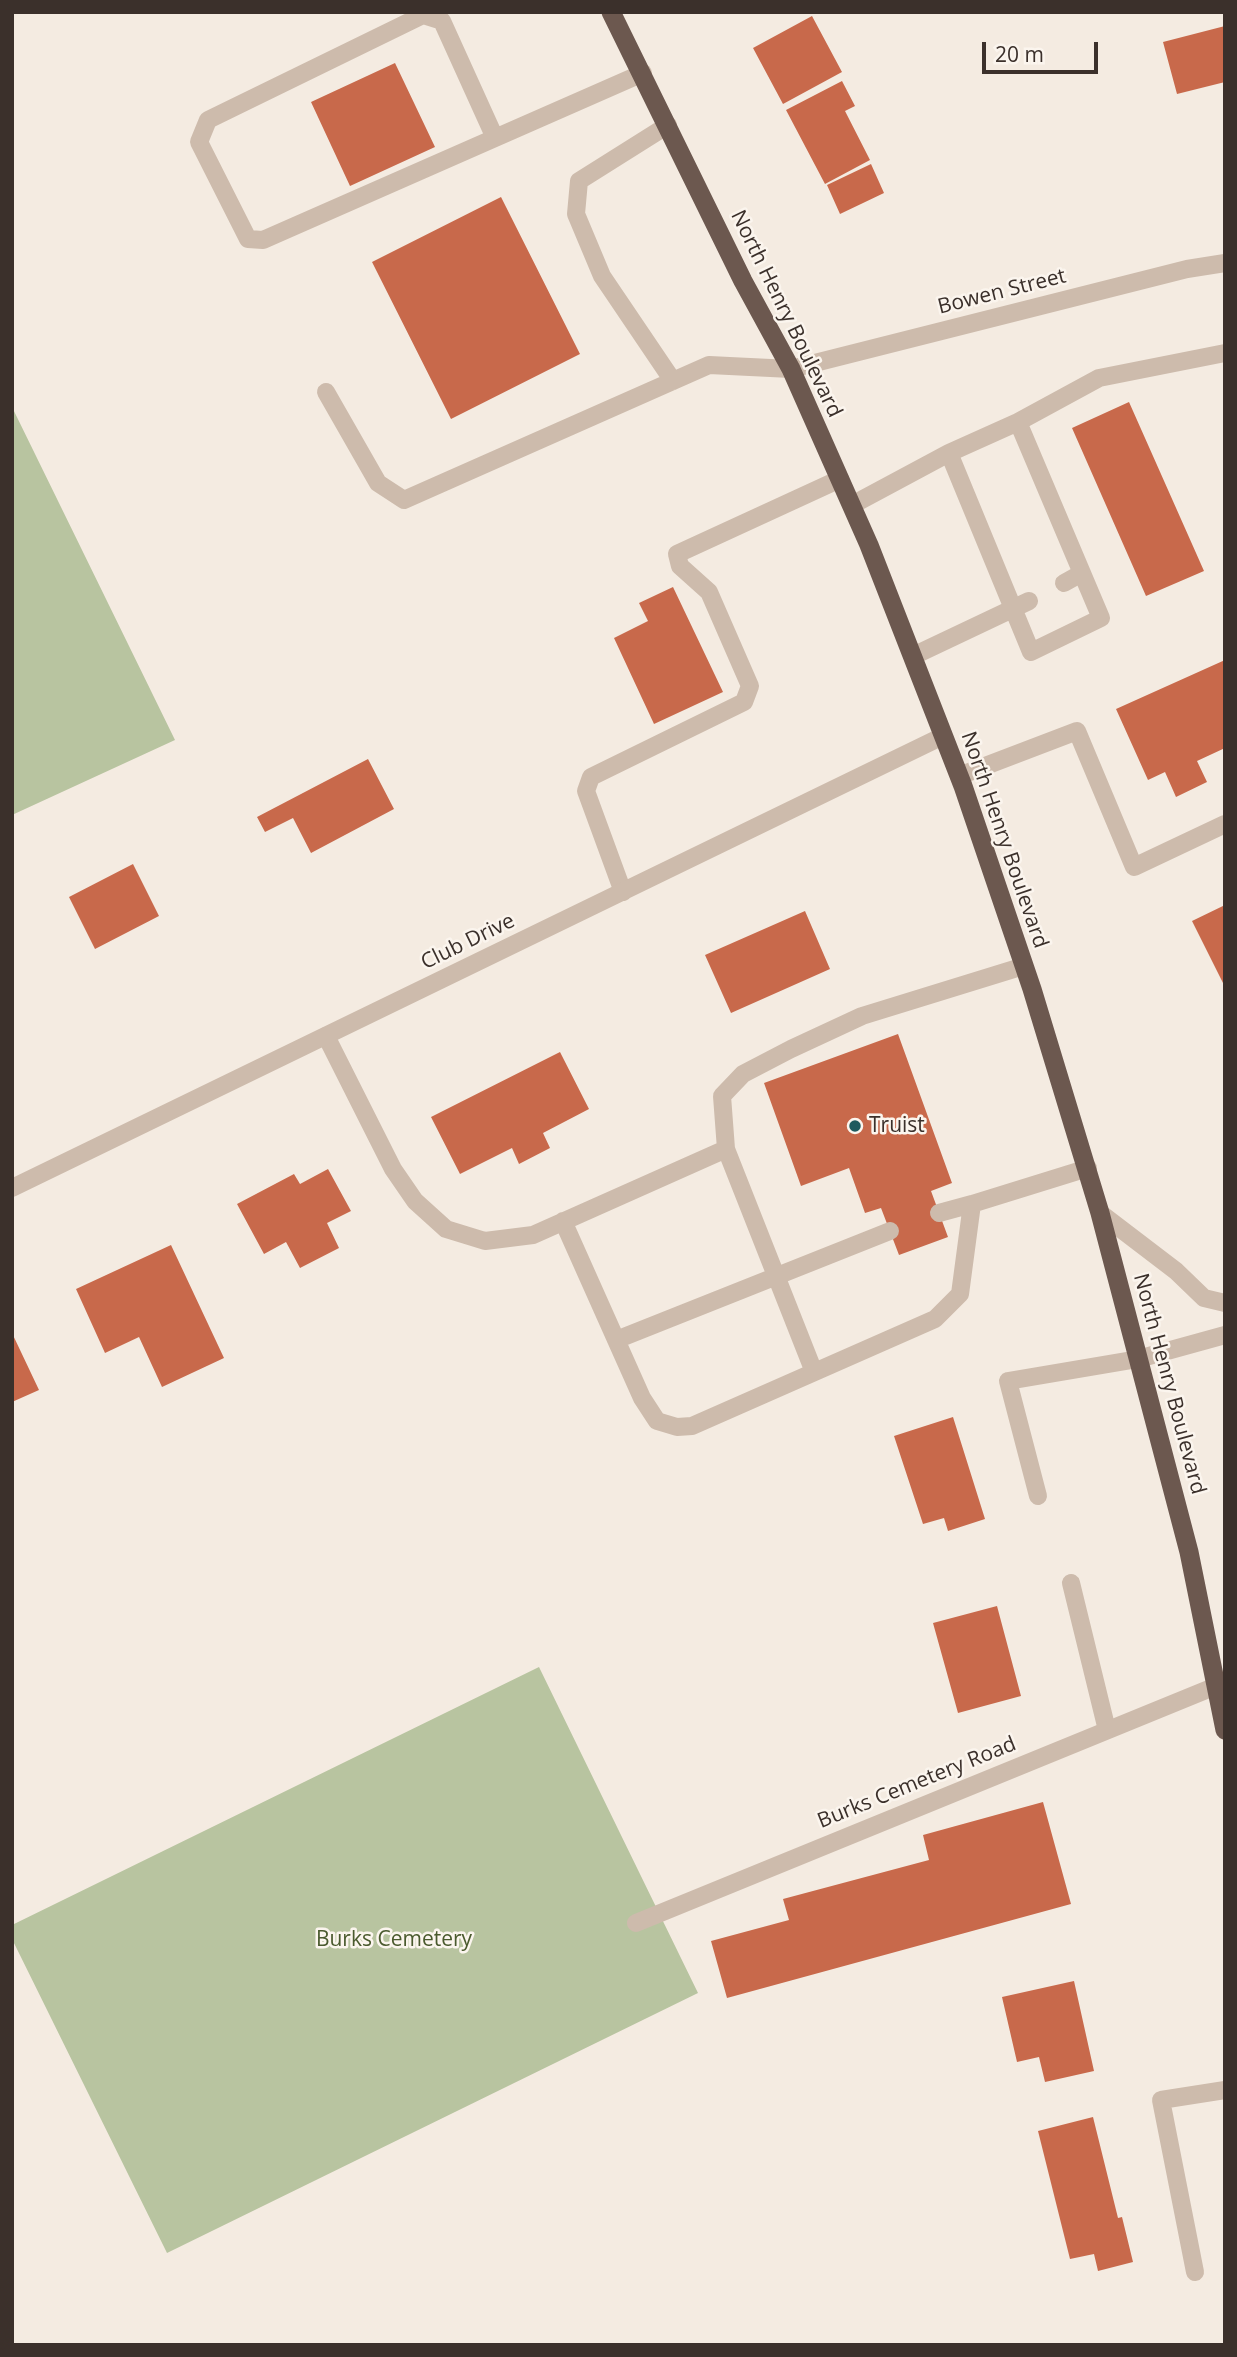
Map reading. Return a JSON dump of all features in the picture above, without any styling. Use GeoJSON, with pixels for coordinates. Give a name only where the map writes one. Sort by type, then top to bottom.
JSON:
{"type":"FeatureCollection","features":[{"type":"Feature","properties":{"kind":"highway","name":"North Henry Boulevard"},"geometry":{"type":"LineString","coordinates":[[611,12],[743,281],[791,369],[852,505],[959,776],[1024,966],[1101,1213],[1189,1552],[1225,1730]]}},
{"type":"Feature","properties":{"kind":"street"},"geometry":{"type":"LineString","coordinates":[[495,138],[442,22],[423,15],[208,120],[199,142],[248,239],[263,240],[643,74]]}},
{"type":"Feature","properties":{"kind":"street"},"geometry":{"type":"LineString","coordinates":[[668,125],[579,181],[576,214],[602,276],[673,381]]}},
{"type":"Feature","properties":{"kind":"street","name":"Bowen Street"},"geometry":{"type":"LineString","coordinates":[[326,392],[378,483],[404,500],[709,365],[791,369],[1187,269],[1225,263]]}},
{"type":"Feature","properties":{"kind":"street"},"geometry":{"type":"LineString","coordinates":[[852,505],[948,453],[1018,422],[1099,378],[1225,353]]}},
{"type":"Feature","properties":{"kind":"street"},"geometry":{"type":"LineString","coordinates":[[948,453],[1000,555],[1021,604],[1031,652],[1101,618],[1082,573],[1055,529],[1018,422]]}},
{"type":"Feature","properties":{"kind":"street"},"geometry":{"type":"LineString","coordinates":[[623,892],[586,791],[591,777],[744,702],[750,686],[709,592],[680,566],[677,554],[840,479]]}},
{"type":"Feature","properties":{"kind":"street"},"geometry":{"type":"LineString","coordinates":[[1064,583],[1082,573]]}},
{"type":"Feature","properties":{"kind":"street"},"geometry":{"type":"LineString","coordinates":[[913,656],[1021,604]]}},
{"type":"Feature","properties":{"kind":"street"},"geometry":{"type":"LineString","coordinates":[[959,776],[1077,731],[1134,867],[1225,824]]}},
{"type":"Feature","properties":{"kind":"street","name":"Club Drive"},"geometry":{"type":"LineString","coordinates":[[12,1188],[943,736]]}},
{"type":"Feature","properties":{"kind":"street"},"geometry":{"type":"LineString","coordinates":[[814,1372],[778,1275],[726,1149],[722,1096],[743,1074],[862,1016],[1024,966]]}},
{"type":"Feature","properties":{"kind":"street"},"geometry":{"type":"LineString","coordinates":[[326,1036],[393,1169],[415,1201],[446,1229],[485,1241],[533,1235],[726,1149]]}},
{"type":"Feature","properties":{"kind":"street"},"geometry":{"type":"LineString","coordinates":[[939,1213],[1088,1168]]}},
{"type":"Feature","properties":{"kind":"street"},"geometry":{"type":"LineString","coordinates":[[563,1221],[642,1398],[657,1421],[677,1427],[692,1426],[935,1319],[960,1294],[972,1204]]}},
{"type":"Feature","properties":{"kind":"street"},"geometry":{"type":"LineString","coordinates":[[1101,1213],[1177,1271],[1204,1298],[1225,1303]]}},
{"type":"Feature","properties":{"kind":"street"},"geometry":{"type":"LineString","coordinates":[[616,1340],[890,1231]]}},
{"type":"Feature","properties":{"kind":"street"},"geometry":{"type":"LineString","coordinates":[[1038,1496],[1008,1381],[1138,1359],[1225,1335]]}},
{"type":"Feature","properties":{"kind":"street"},"geometry":{"type":"LineString","coordinates":[[1070,1583],[1107,1730]]}},
{"type":"Feature","properties":{"kind":"street","name":"Burks Cemetery Road"},"geometry":{"type":"LineString","coordinates":[[636,1923],[1216,1686]]}},
{"type":"Feature","properties":{"kind":"street"},"geometry":{"type":"LineString","coordinates":[[1195,2272],[1161,2100],[1225,2090]]}},
{"type":"Feature","properties":{"kind":"green space"},"geometry":{"type":"Polygon","coordinates":[[[12,407],[175,740],[12,815],[12,407]]]}},
{"type":"Feature","properties":{"kind":"green space","name":"Burks Cemetery"},"geometry":{"type":"Polygon","coordinates":[[[539,1667],[698,1993],[167,2253],[12,1939],[12,1925],[539,1667]]]}},
{"type":"Feature","properties":{"kind":"building"},"geometry":{"type":"Polygon","coordinates":[[[812,16],[842,72],[783,104],[753,48],[812,16]]]}},
{"type":"Feature","properties":{"kind":"building"},"geometry":{"type":"Polygon","coordinates":[[[1225,26],[1225,82],[1177,94],[1163,42],[1225,26]]]}},
{"type":"Feature","properties":{"kind":"building"},"geometry":{"type":"Polygon","coordinates":[[[395,63],[435,147],[350,186],[311,102],[395,63]]]}},
{"type":"Feature","properties":{"kind":"building"},"geometry":{"type":"Polygon","coordinates":[[[842,81],[855,106],[845,111],[870,160],[825,184],[786,110],[842,81]]]}},
{"type":"Feature","properties":{"kind":"building"},"geometry":{"type":"Polygon","coordinates":[[[871,164],[884,193],[840,214],[827,185],[871,164]]]}},
{"type":"Feature","properties":{"kind":"building"},"geometry":{"type":"Polygon","coordinates":[[[501,197],[580,354],[451,419],[372,262],[501,197]]]}},
{"type":"Feature","properties":{"kind":"building"},"geometry":{"type":"Polygon","coordinates":[[[1129,402],[1204,571],[1146,596],[1072,428],[1129,402]]]}},
{"type":"Feature","properties":{"kind":"building"},"geometry":{"type":"Polygon","coordinates":[[[673,587],[723,692],[654,724],[614,638],[648,621],[639,603],[673,587]]]}},
{"type":"Feature","properties":{"kind":"building"},"geometry":{"type":"Polygon","coordinates":[[[1225,660],[1225,748],[1197,761],[1207,782],[1176,797],[1165,772],[1148,780],[1116,709],[1225,660]]]}},
{"type":"Feature","properties":{"kind":"building"},"geometry":{"type":"Polygon","coordinates":[[[368,759],[394,809],[311,853],[293,818],[265,832],[257,817],[368,759]]]}},
{"type":"Feature","properties":{"kind":"building"},"geometry":{"type":"Polygon","coordinates":[[[133,864],[159,916],[95,949],[69,897],[133,864]]]}},
{"type":"Feature","properties":{"kind":"building"},"geometry":{"type":"Polygon","coordinates":[[[1225,905],[1225,987],[1192,921],[1225,905]]]}},
{"type":"Feature","properties":{"kind":"building"},"geometry":{"type":"Polygon","coordinates":[[[805,911],[830,969],[731,1013],[705,955],[805,911]]]}},
{"type":"Feature","properties":{"kind":"building","name":"Truist"},"geometry":{"type":"Polygon","coordinates":[[[898,1034],[952,1183],[931,1191],[948,1237],[899,1255],[881,1208],[865,1213],[849,1168],[801,1186],[764,1083],[898,1034]]]}},
{"type":"Feature","properties":{"kind":"building"},"geometry":{"type":"Polygon","coordinates":[[[560,1052],[589,1109],[543,1133],[550,1148],[519,1164],[512,1148],[460,1174],[431,1117],[560,1052]]]}},
{"type":"Feature","properties":{"kind":"building"},"geometry":{"type":"Polygon","coordinates":[[[328,1169],[351,1211],[327,1223],[339,1248],[300,1268],[286,1242],[264,1254],[237,1204],[294,1174],[300,1184],[328,1169]]]}},
{"type":"Feature","properties":{"kind":"building"},"geometry":{"type":"Polygon","coordinates":[[[171,1245],[224,1358],[162,1387],[139,1337],[105,1353],[76,1289],[171,1245]]]}},
{"type":"Feature","properties":{"kind":"building"},"geometry":{"type":"Polygon","coordinates":[[[12,1333],[39,1390],[12,1402],[12,1333]]]}},
{"type":"Feature","properties":{"kind":"building"},"geometry":{"type":"Polygon","coordinates":[[[953,1417],[985,1519],[948,1531],[944,1518],[923,1524],[894,1436],[953,1417]]]}},
{"type":"Feature","properties":{"kind":"building"},"geometry":{"type":"Polygon","coordinates":[[[997,1606],[1021,1696],[958,1713],[933,1623],[997,1606]]]}},
{"type":"Feature","properties":{"kind":"building"},"geometry":{"type":"Polygon","coordinates":[[[1043,1802],[1071,1904],[727,1998],[711,1941],[789,1920],[783,1899],[929,1860],[923,1835],[1043,1802]]]}},
{"type":"Feature","properties":{"kind":"building"},"geometry":{"type":"Polygon","coordinates":[[[1074,1981],[1094,2071],[1045,2082],[1039,2057],[1017,2062],[1002,1997],[1074,1981]]]}},
{"type":"Feature","properties":{"kind":"building"},"geometry":{"type":"Polygon","coordinates":[[[1093,2117],[1118,2218],[1122,2217],[1133,2262],[1098,2271],[1094,2254],[1070,2259],[1038,2131],[1093,2117]]]}},
{"type":"Feature","properties":{"kind":"place","name":"Truist"},"geometry":{"type":"Point","coordinates":[855,1126]}}]}
